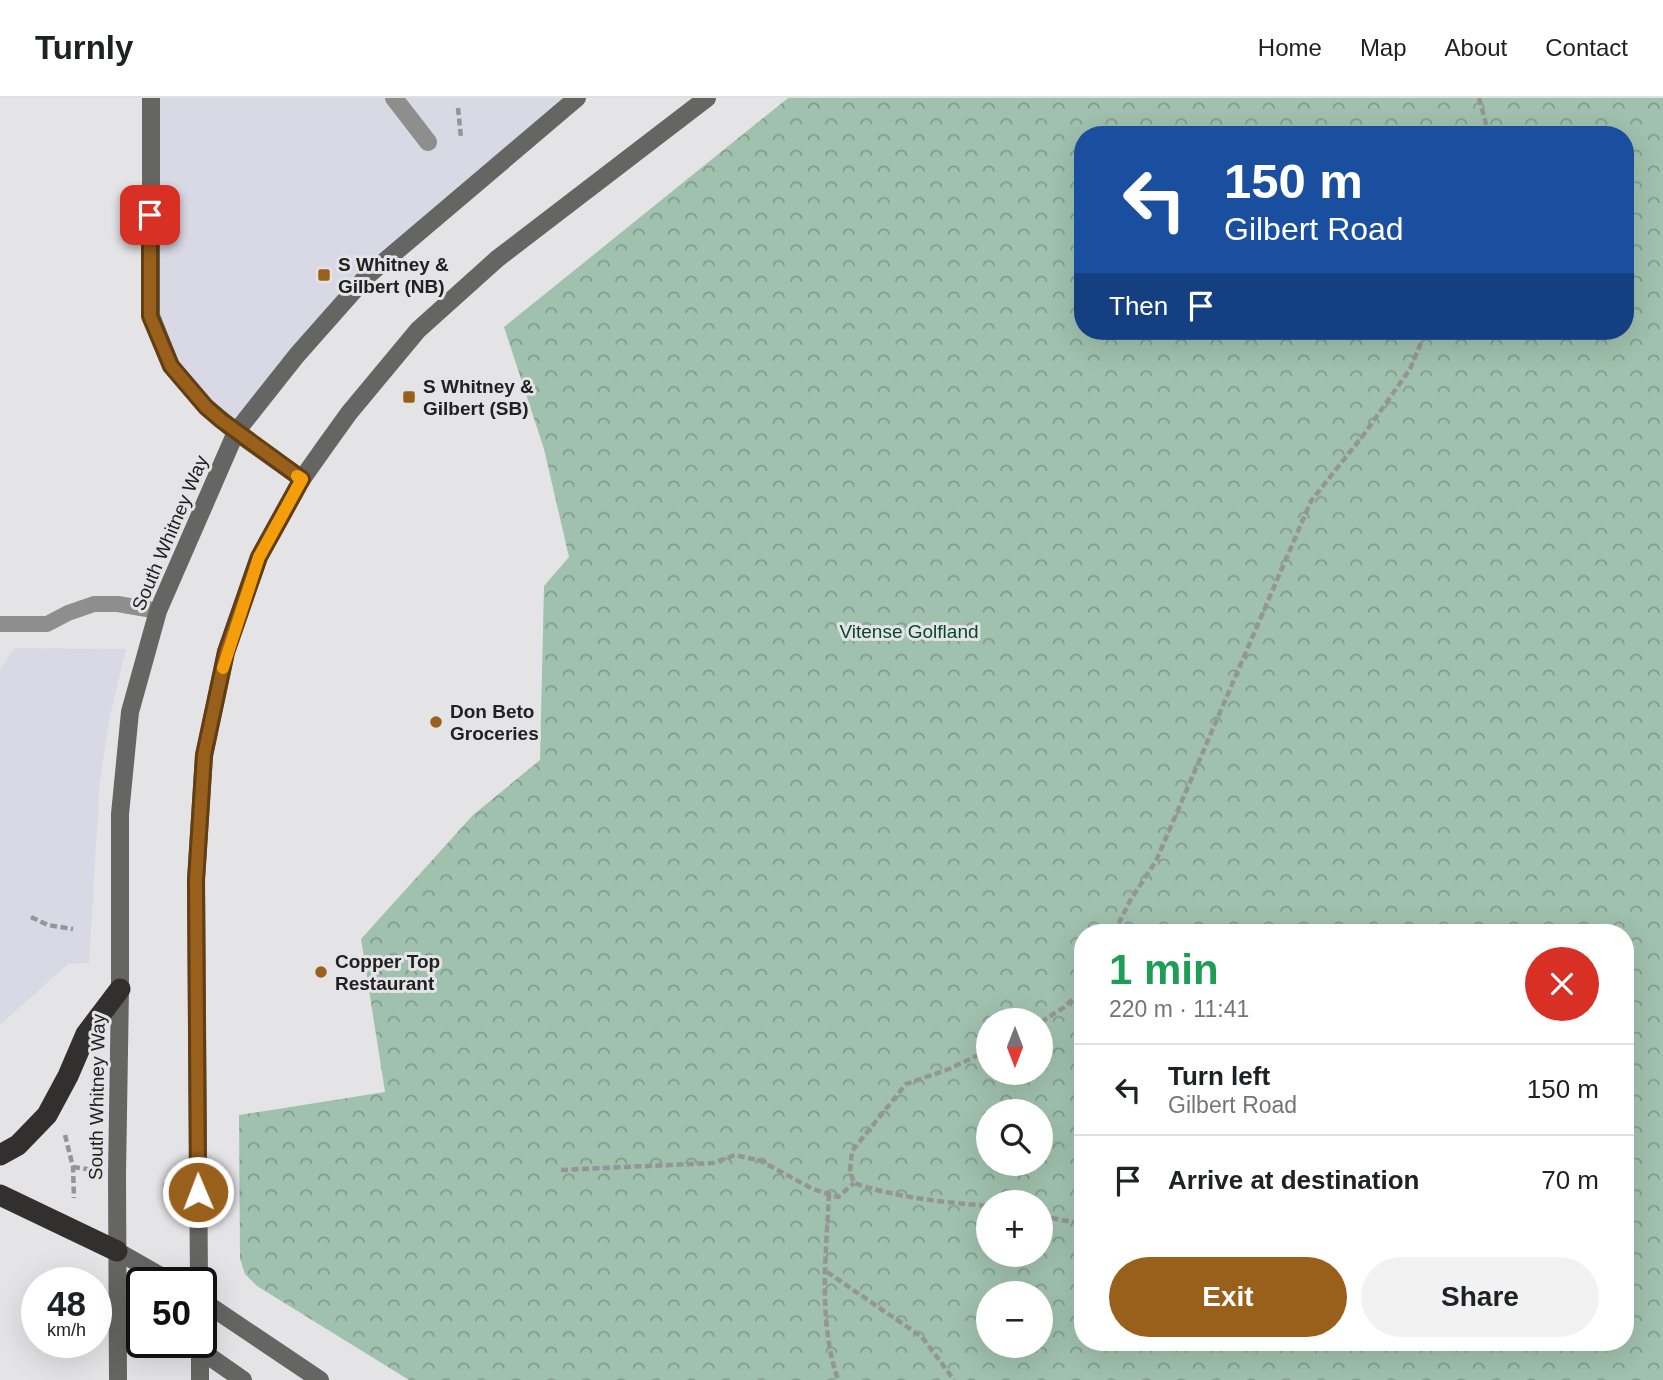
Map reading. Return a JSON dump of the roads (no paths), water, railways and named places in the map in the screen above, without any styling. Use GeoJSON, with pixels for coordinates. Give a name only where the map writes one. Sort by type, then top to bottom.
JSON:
{"type":"FeatureCollection","features":[{"type":"Feature","properties":{"kind":"highway"},"geometry":{"type":"LineString","coordinates":[[0,1155],[18,1145],[47,1115],[86,1034],[120,989]]}},
{"type":"Feature","properties":{"kind":"highway"},"geometry":{"type":"LineString","coordinates":[[0,1195],[117,1251]]}},
{"type":"Feature","properties":{"kind":"main road"},"geometry":{"type":"LineString","coordinates":[[151,98],[150,316],[171,366],[206,407],[302,479]]}},
{"type":"Feature","properties":{"kind":"main road","name":"South Whitney Way"},"geometry":{"type":"LineString","coordinates":[[118,1380],[120,814],[130,712],[158,611],[236,432],[297,355],[366,277],[577,98]]}},
{"type":"Feature","properties":{"kind":"main road"},"geometry":{"type":"LineString","coordinates":[[199,1267],[196,880],[204,755],[226,652],[259,557],[302,479],[349,413],[418,330],[497,259],[707,98]]}},
{"type":"Feature","properties":{"kind":"main road"},"geometry":{"type":"LineString","coordinates":[[117,1251],[130,1267]]}},
{"type":"Feature","properties":{"kind":"main road"},"geometry":{"type":"LineString","coordinates":[[117,1251],[145,1267]]}},
{"type":"Feature","properties":{"kind":"main road"},"geometry":{"type":"LineString","coordinates":[[217,1311],[320,1380]]}},
{"type":"Feature","properties":{"kind":"main road"},"geometry":{"type":"LineString","coordinates":[[199,1358],[200,1380]]}},
{"type":"Feature","properties":{"kind":"main road"},"geometry":{"type":"LineString","coordinates":[[215,1358],[243,1380]]}},
{"type":"Feature","properties":{"kind":"street"},"geometry":{"type":"LineString","coordinates":[[394,98],[428,142]]}},
{"type":"Feature","properties":{"kind":"lane"},"geometry":{"type":"LineString","coordinates":[[0,624],[47,624],[94,604],[118,604],[158,611]]}},
{"type":"Feature","properties":{"kind":"place","name":"S Whitney & Gilbert (NB)"},"geometry":{"type":"Point","coordinates":[324,275]}},
{"type":"Feature","properties":{"kind":"place","name":"S Whitney & Gilbert (SB)"},"geometry":{"type":"Point","coordinates":[409,397]}},
{"type":"Feature","properties":{"kind":"place","name":"Don Beto Groceries"},"geometry":{"type":"Point","coordinates":[436,722]}},
{"type":"Feature","properties":{"kind":"place","name":"Copper Top Restaurant"},"geometry":{"type":"Point","coordinates":[321,972]}},
{"type":"Feature","properties":{"kind":"park label","name":"Vitense Golfland"},"geometry":{"type":"Point","coordinates":[909,631]}}]}
